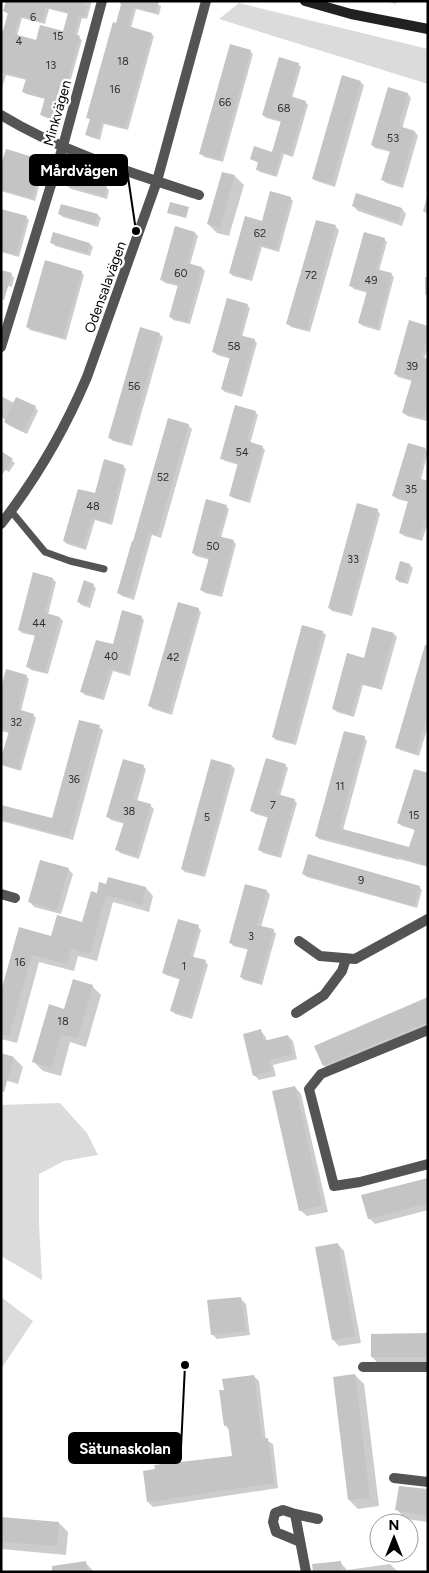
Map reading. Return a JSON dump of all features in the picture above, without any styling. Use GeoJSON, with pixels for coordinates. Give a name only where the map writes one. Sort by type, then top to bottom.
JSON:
{"type":"FeatureCollection","features":[{"type":"Feature","properties":{"kind":"street","name":"Minkvägen"},"geometry":{"type":"LineString","coordinates":[[1,347],[62,146],[102,1]]}},
{"type":"Feature","properties":{"kind":"street","name":"Odensalavägen"},"geometry":{"type":"LineString","coordinates":[[1,524],[46,459],[76,402],[131,258],[157,181],[206,1]]}},
{"type":"Feature","properties":{"kind":"street"},"geometry":{"type":"LineString","coordinates":[[305,1],[351,14],[428,28]]}},
{"type":"Feature","properties":{"kind":"street"},"geometry":{"type":"LineString","coordinates":[[1,115],[62,146],[199,195]]}},
{"type":"Feature","properties":{"kind":"street"},"geometry":{"type":"LineString","coordinates":[[1,894],[15,898]]}},
{"type":"Feature","properties":{"kind":"street"},"geometry":{"type":"LineString","coordinates":[[299,941],[320,956],[346,959],[355,958],[428,918]]}},
{"type":"Feature","properties":{"kind":"street"},"geometry":{"type":"LineString","coordinates":[[296,1013],[324,996],[342,971],[346,959]]}},
{"type":"Feature","properties":{"kind":"street"},"geometry":{"type":"LineString","coordinates":[[428,1030],[321,1074],[309,1089],[334,1186],[360,1182],[428,1164]]}},
{"type":"Feature","properties":{"kind":"street"},"geometry":{"type":"LineString","coordinates":[[363,1366],[428,1367]]}},
{"type":"Feature","properties":{"kind":"street"},"geometry":{"type":"LineString","coordinates":[[394,1478],[428,1482]]}},
{"type":"Feature","properties":{"kind":"street"},"geometry":{"type":"LineString","coordinates":[[300,1542],[276,1532],[273,1522],[276,1514],[283,1510],[318,1519]]}},
{"type":"Feature","properties":{"kind":"street"},"geometry":{"type":"LineString","coordinates":[[295,1514],[306,1572]]}},
{"type":"Feature","properties":{"kind":"lane"},"geometry":{"type":"LineString","coordinates":[[11,511],[45,552],[70,561],[104,569]]}},
{"type":"Feature","properties":{"kind":"shaded area"},"geometry":{"type":"Polygon","coordinates":[[[239,3],[428,49],[428,84],[219,19],[239,3]]]}},
{"type":"Feature","properties":{"kind":"shaded area"},"geometry":{"type":"Polygon","coordinates":[[[60,1103],[87,1133],[98,1155],[64,1161],[39,1174],[42,1280],[1,1256],[1,1105],[60,1103]]]}},
{"type":"Feature","properties":{"kind":"shaded area"},"geometry":{"type":"Polygon","coordinates":[[[1,1297],[33,1321],[1,1369],[1,1297]]]}},
{"type":"Feature","properties":{"kind":"building"},"geometry":{"type":"Polygon","coordinates":[[[6,1],[84,1],[83,5],[87,6],[84,17],[79,16],[74,34],[80,36],[62,102],[56,101],[52,118],[40,115],[45,98],[22,92],[26,79],[1,72],[1,30],[3,31],[8,13],[3,11],[6,1]],[[46,7],[42,22],[20,16],[14,34],[36,40],[40,25],[63,31],[68,13],[46,7]]]}},
{"type":"Feature","properties":{"kind":"building"},"geometry":{"type":"Polygon","coordinates":[[[122,1],[159,1],[156,13],[133,7],[128,26],[152,33],[125,128],[102,122],[97,138],[85,135],[90,119],[86,118],[113,22],[116,23],[122,1]]]}},
{"type":"Feature","properties":{"kind":"building"},"geometry":{"type":"Polygon","coordinates":[[[230,44],[251,50],[220,160],[199,154],[230,44]]]}},
{"type":"Feature","properties":{"kind":"building"},"geometry":{"type":"Polygon","coordinates":[[[279,57],[299,63],[290,96],[306,101],[290,155],[281,152],[275,175],[256,170],[258,162],[250,159],[254,146],[272,152],[281,121],[262,115],[279,57]]]}},
{"type":"Feature","properties":{"kind":"building"},"geometry":{"type":"Polygon","coordinates":[[[342,75],[361,81],[332,184],[312,179],[342,75]]]}},
{"type":"Feature","properties":{"kind":"building"},"geometry":{"type":"Polygon","coordinates":[[[388,87],[408,93],[399,126],[415,131],[400,185],[381,180],[390,151],[371,145],[388,87]]]}},
{"type":"Feature","properties":{"kind":"building"},"geometry":{"type":"Polygon","coordinates":[[[6,149],[43,160],[32,198],[1,190],[1,165],[6,149]]]}},
{"type":"Feature","properties":{"kind":"building"},"geometry":{"type":"Polygon","coordinates":[[[222,172],[235,175],[220,228],[207,224],[222,172]]]}},
{"type":"Feature","properties":{"kind":"building"},"geometry":{"type":"Polygon","coordinates":[[[69,175],[107,186],[104,196],[66,186],[69,175]]]}},
{"type":"Feature","properties":{"kind":"building"},"geometry":{"type":"Polygon","coordinates":[[[270,191],[291,197],[276,250],[259,245],[249,279],[229,273],[245,216],[262,221],[270,191]]]}},
{"type":"Feature","properties":{"kind":"building"},"geometry":{"type":"Polygon","coordinates":[[[356,193],[402,208],[398,222],[352,206],[356,193]]]}},
{"type":"Feature","properties":{"kind":"building"},"geometry":{"type":"Polygon","coordinates":[[[170,202],[189,207],[186,218],[167,213],[170,202]]]}},
{"type":"Feature","properties":{"kind":"building"},"geometry":{"type":"Polygon","coordinates":[[[61,204],[98,214],[95,225],[58,214],[61,204]]]}},
{"type":"Feature","properties":{"kind":"building"},"geometry":{"type":"Polygon","coordinates":[[[1,209],[27,216],[16,255],[1,251],[1,209]]]}},
{"type":"Feature","properties":{"kind":"building"},"geometry":{"type":"Polygon","coordinates":[[[316,220],[336,225],[307,330],[286,324],[316,220]]]}},
{"type":"Feature","properties":{"kind":"building"},"geometry":{"type":"Polygon","coordinates":[[[175,226],[195,232],[187,263],[202,267],[187,322],[169,317],[178,285],[160,280],[175,226]]]}},
{"type":"Feature","properties":{"kind":"building"},"geometry":{"type":"Polygon","coordinates":[[[53,232],[90,243],[87,253],[50,243],[53,232]]]}},
{"type":"Feature","properties":{"kind":"building"},"geometry":{"type":"Polygon","coordinates":[[[364,232],[385,238],[376,269],[392,273],[377,328],[358,323],[367,291],[349,286],[364,232]]]}},
{"type":"Feature","properties":{"kind":"building"},"geometry":{"type":"Polygon","coordinates":[[[45,260],[82,271],[63,338],[26,327],[45,260]]]}},
{"type":"Feature","properties":{"kind":"building"},"geometry":{"type":"Polygon","coordinates":[[[1,270],[12,273],[4,300],[1,300],[1,270]]]}},
{"type":"Feature","properties":{"kind":"building"},"geometry":{"type":"Polygon","coordinates":[[[227,298],[248,304],[239,335],[255,339],[239,394],[221,389],[230,357],[212,352],[227,298]]]}},
{"type":"Feature","properties":{"kind":"building"},"geometry":{"type":"Polygon","coordinates":[[[409,320],[428,326],[428,334],[421,357],[428,359],[428,401],[423,418],[402,413],[412,379],[394,374],[409,320]]]}},
{"type":"Feature","properties":{"kind":"building"},"geometry":{"type":"Polygon","coordinates":[[[140,327],[160,333],[129,444],[108,438],[140,327]]]}},
{"type":"Feature","properties":{"kind":"building"},"geometry":{"type":"Polygon","coordinates":[[[16,397],[36,406],[23,432],[4,422],[16,397]]]}},
{"type":"Feature","properties":{"kind":"building"},"geometry":{"type":"Polygon","coordinates":[[[235,405],[256,411],[247,441],[263,446],[247,501],[229,496],[238,463],[220,459],[235,405]]]}},
{"type":"Feature","properties":{"kind":"building"},"geometry":{"type":"Polygon","coordinates":[[[168,418],[189,424],[157,535],[149,532],[130,597],[117,593],[168,418]]]}},
{"type":"Feature","properties":{"kind":"building"},"geometry":{"type":"Polygon","coordinates":[[[408,443],[426,448],[418,478],[428,481],[428,510],[419,539],[399,533],[408,501],[392,496],[408,443]]]}},
{"type":"Feature","properties":{"kind":"building"},"geometry":{"type":"Polygon","coordinates":[[[1,451],[13,459],[1,476],[1,451]]]}},
{"type":"Feature","properties":{"kind":"building"},"geometry":{"type":"Polygon","coordinates":[[[104,459],[124,465],[109,523],[92,518],[83,547],[63,541],[78,489],[95,493],[104,459]]]}},
{"type":"Feature","properties":{"kind":"building"},"geometry":{"type":"Polygon","coordinates":[[[206,499],[227,505],[218,536],[234,540],[219,595],[200,590],[209,558],[192,553],[206,499]]]}},
{"type":"Feature","properties":{"kind":"building"},"geometry":{"type":"Polygon","coordinates":[[[357,503],[378,509],[349,614],[328,608],[357,503]]]}},
{"type":"Feature","properties":{"kind":"building"},"geometry":{"type":"Polygon","coordinates":[[[400,561],[410,564],[405,582],[395,579],[400,561]]]}},
{"type":"Feature","properties":{"kind":"building"},"geometry":{"type":"Polygon","coordinates":[[[33,572],[53,578],[45,613],[60,617],[45,672],[26,667],[35,635],[18,630],[33,572]]]}},
{"type":"Feature","properties":{"kind":"building"},"geometry":{"type":"Polygon","coordinates":[[[84,580],[94,584],[87,605],[77,602],[84,580]]]}},
{"type":"Feature","properties":{"kind":"building"},"geometry":{"type":"Polygon","coordinates":[[[178,602],[199,608],[169,712],[148,706],[178,602]]]}},
{"type":"Feature","properties":{"kind":"building"},"geometry":{"type":"Polygon","coordinates":[[[122,610],[142,616],[127,673],[110,669],[101,698],[80,692],[96,640],[113,644],[122,610]]]}},
{"type":"Feature","properties":{"kind":"building"},"geometry":{"type":"Polygon","coordinates":[[[302,625],[323,631],[293,743],[272,737],[302,625]]]}},
{"type":"Feature","properties":{"kind":"building"},"geometry":{"type":"Polygon","coordinates":[[[372,627],[394,633],[379,688],[360,683],[351,715],[332,709],[347,653],[364,658],[372,627]]]}},
{"type":"Feature","properties":{"kind":"building"},"geometry":{"type":"Polygon","coordinates":[[[425,645],[428,645],[428,713],[416,753],[395,748],[425,645]]]}},
{"type":"Feature","properties":{"kind":"building"},"geometry":{"type":"Polygon","coordinates":[[[6,669],[27,675],[18,709],[34,714],[18,769],[1,764],[9,731],[1,729],[1,688],[6,669]]]}},
{"type":"Feature","properties":{"kind":"building"},"geometry":{"type":"Polygon","coordinates":[[[79,720],[100,725],[69,837],[1,819],[1,805],[52,818],[79,720]]]}},
{"type":"Feature","properties":{"kind":"building"},"geometry":{"type":"Polygon","coordinates":[[[344,731],[365,736],[339,828],[409,847],[415,829],[397,823],[414,769],[428,773],[428,797],[425,805],[428,806],[428,866],[315,836],[344,731]]]}},
{"type":"Feature","properties":{"kind":"building"},"geometry":{"type":"Polygon","coordinates":[[[266,758],[286,764],[277,794],[295,799],[278,856],[258,850],[268,816],[250,811],[266,758]]]}},
{"type":"Feature","properties":{"kind":"building"},"geometry":{"type":"Polygon","coordinates":[[[123,759],[144,765],[133,799],[151,804],[136,856],[115,850],[124,822],[106,817],[123,759]]]}},
{"type":"Feature","properties":{"kind":"building"},"geometry":{"type":"Polygon","coordinates":[[[211,759],[232,765],[202,875],[181,869],[211,759]]]}},
{"type":"Feature","properties":{"kind":"building"},"geometry":{"type":"Polygon","coordinates":[[[308,854],[420,886],[414,906],[302,874],[308,854]]]}},
{"type":"Feature","properties":{"kind":"building"},"geometry":{"type":"Polygon","coordinates":[[[40,860],[69,868],[57,910],[28,902],[40,860]]]}},
{"type":"Feature","properties":{"kind":"building"},"geometry":{"type":"Polygon","coordinates":[[[108,877],[146,887],[142,905],[106,895],[90,954],[71,949],[67,964],[32,955],[9,1036],[1,1034],[1,991],[19,927],[51,936],[57,915],[82,922],[91,891],[97,893],[99,882],[106,884],[108,877]]]}},
{"type":"Feature","properties":{"kind":"building"},"geometry":{"type":"Polygon","coordinates":[[[245,884],[267,890],[257,925],[274,929],[259,983],[240,977],[248,948],[229,943],[245,884]]]}},
{"type":"Feature","properties":{"kind":"building"},"geometry":{"type":"Polygon","coordinates":[[[178,919],[199,925],[190,956],[206,960],[189,1016],[170,1011],[180,978],[162,973],[178,919]]]}},
{"type":"Feature","properties":{"kind":"building"},"geometry":{"type":"Polygon","coordinates":[[[73,979],[93,985],[78,1038],[61,1034],[52,1068],[32,1062],[49,1004],[64,1009],[73,979]]]}},
{"type":"Feature","properties":{"kind":"building"},"geometry":{"type":"Polygon","coordinates":[[[428,997],[428,1022],[323,1066],[314,1046],[428,997]]]}},
{"type":"Feature","properties":{"kind":"building"},"geometry":{"type":"Polygon","coordinates":[[[261,1029],[264,1041],[288,1035],[293,1054],[269,1060],[272,1071],[253,1076],[243,1034],[261,1029]]]}},
{"type":"Feature","properties":{"kind":"building"},"geometry":{"type":"Polygon","coordinates":[[[1,1053],[14,1057],[4,1092],[1,1092],[1,1053]]]}},
{"type":"Feature","properties":{"kind":"building"},"geometry":{"type":"Polygon","coordinates":[[[295,1086],[322,1205],[299,1211],[272,1091],[295,1086]]]}},
{"type":"Feature","properties":{"kind":"building"},"geometry":{"type":"Polygon","coordinates":[[[428,1178],[428,1203],[368,1219],[361,1195],[428,1178]]]}},
{"type":"Feature","properties":{"kind":"building"},"geometry":{"type":"Polygon","coordinates":[[[338,1243],[355,1336],[332,1340],[315,1247],[338,1243]]]}},
{"type":"Feature","properties":{"kind":"building"},"geometry":{"type":"Polygon","coordinates":[[[241,1297],[246,1331],[211,1335],[207,1300],[241,1297]]]}},
{"type":"Feature","properties":{"kind":"building"},"geometry":{"type":"Polygon","coordinates":[[[428,1333],[428,1357],[371,1357],[371,1334],[428,1333]]]}},
{"type":"Feature","properties":{"kind":"building"},"geometry":{"type":"Polygon","coordinates":[[[355,1374],[370,1498],[348,1500],[333,1377],[355,1374]]]}},
{"type":"Feature","properties":{"kind":"building"},"geometry":{"type":"Polygon","coordinates":[[[254,1375],[262,1439],[268,1438],[274,1483],[147,1502],[143,1471],[155,1469],[154,1465],[232,1456],[228,1425],[224,1426],[219,1390],[224,1390],[222,1379],[254,1375]]]}},
{"type":"Feature","properties":{"kind":"building"},"geometry":{"type":"Polygon","coordinates":[[[399,1486],[428,1489],[428,1516],[395,1510],[399,1486]]]}},
{"type":"Feature","properties":{"kind":"building"},"geometry":{"type":"Polygon","coordinates":[[[1,1517],[59,1522],[57,1546],[1,1542],[1,1517]]]}},
{"type":"Feature","properties":{"kind":"building"},"geometry":{"type":"Polygon","coordinates":[[[86,1561],[87,1572],[52,1572],[52,1566],[86,1561]]]}},
{"type":"Feature","properties":{"kind":"building"},"geometry":{"type":"Polygon","coordinates":[[[341,1561],[342,1572],[313,1572],[312,1564],[341,1561]]]}},
{"type":"Feature","properties":{"kind":"place","name":"Mårdvägen"},"geometry":{"type":"Point","coordinates":[136,231]}},
{"type":"Feature","properties":{"kind":"place","name":"Sätunaskolan"},"geometry":{"type":"Point","coordinates":[185,1365]}}]}
